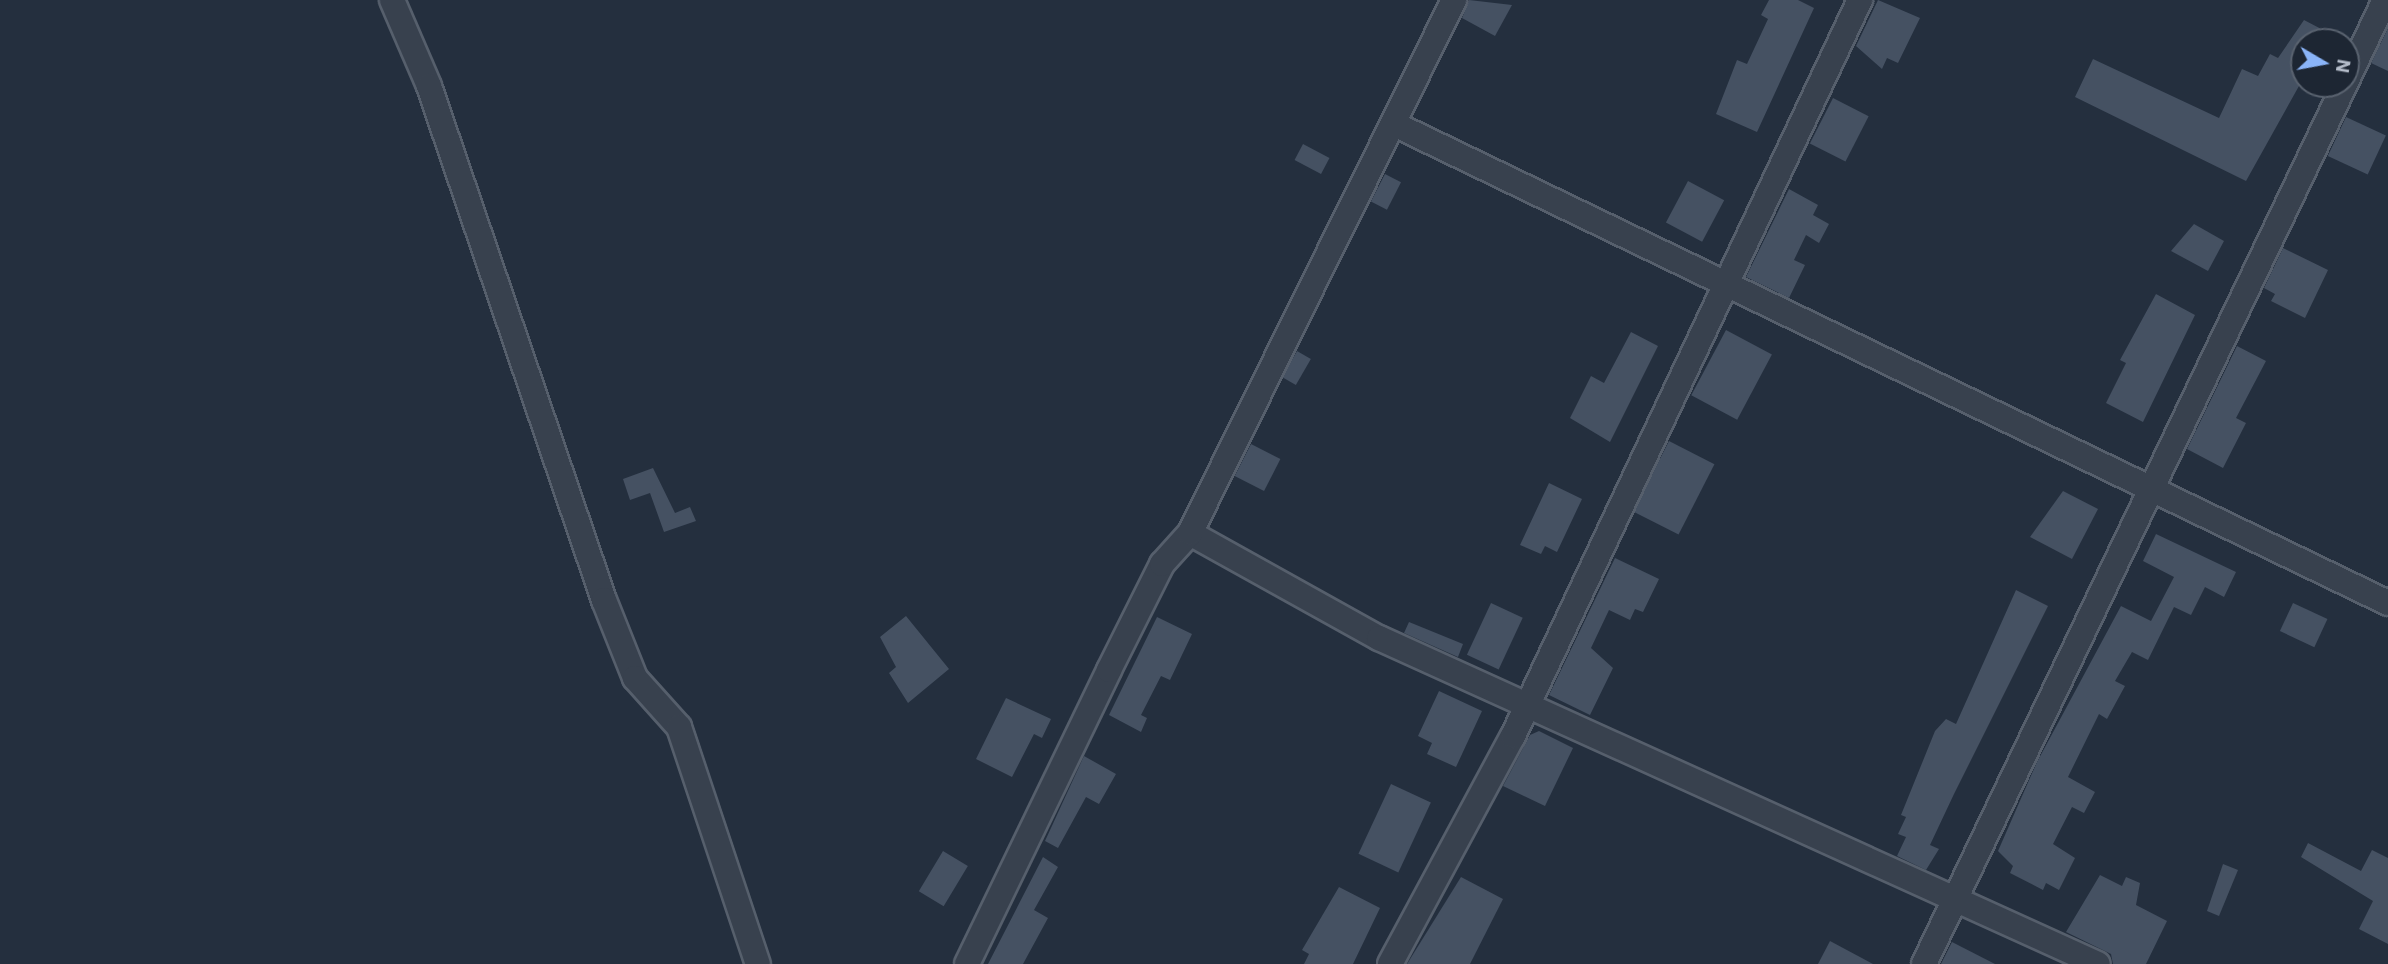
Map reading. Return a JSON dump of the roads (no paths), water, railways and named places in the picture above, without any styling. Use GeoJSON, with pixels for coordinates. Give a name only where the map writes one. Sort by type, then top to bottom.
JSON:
{"type":"FeatureCollection","features":[{"type":"Feature","properties":{"kind":"street"},"geometry":{"type":"LineString","coordinates":[[393,0],[429,86],[604,600],[635,678],[679,727],[758,964]]}},
{"type":"Feature","properties":{"kind":"street"},"geometry":{"type":"LineString","coordinates":[[967,964],[1156,576],[1190,533],[1454,0]]}},
{"type":"Feature","properties":{"kind":"street"},"geometry":{"type":"LineString","coordinates":[[1390,964],[1527,705],[1860,0]]}},
{"type":"Feature","properties":{"kind":"street"},"geometry":{"type":"LineString","coordinates":[[2360,52],[2385,0]]}},
{"type":"Feature","properties":{"kind":"street"},"geometry":{"type":"LineString","coordinates":[[1924,964],[2338,98]]}},
{"type":"Feature","properties":{"kind":"street"},"geometry":{"type":"LineString","coordinates":[[1394,124],[2388,603]]}},
{"type":"Feature","properties":{"kind":"street"},"geometry":{"type":"LineString","coordinates":[[1190,533],[1378,638],[1956,896],[2098,964]]}}]}
